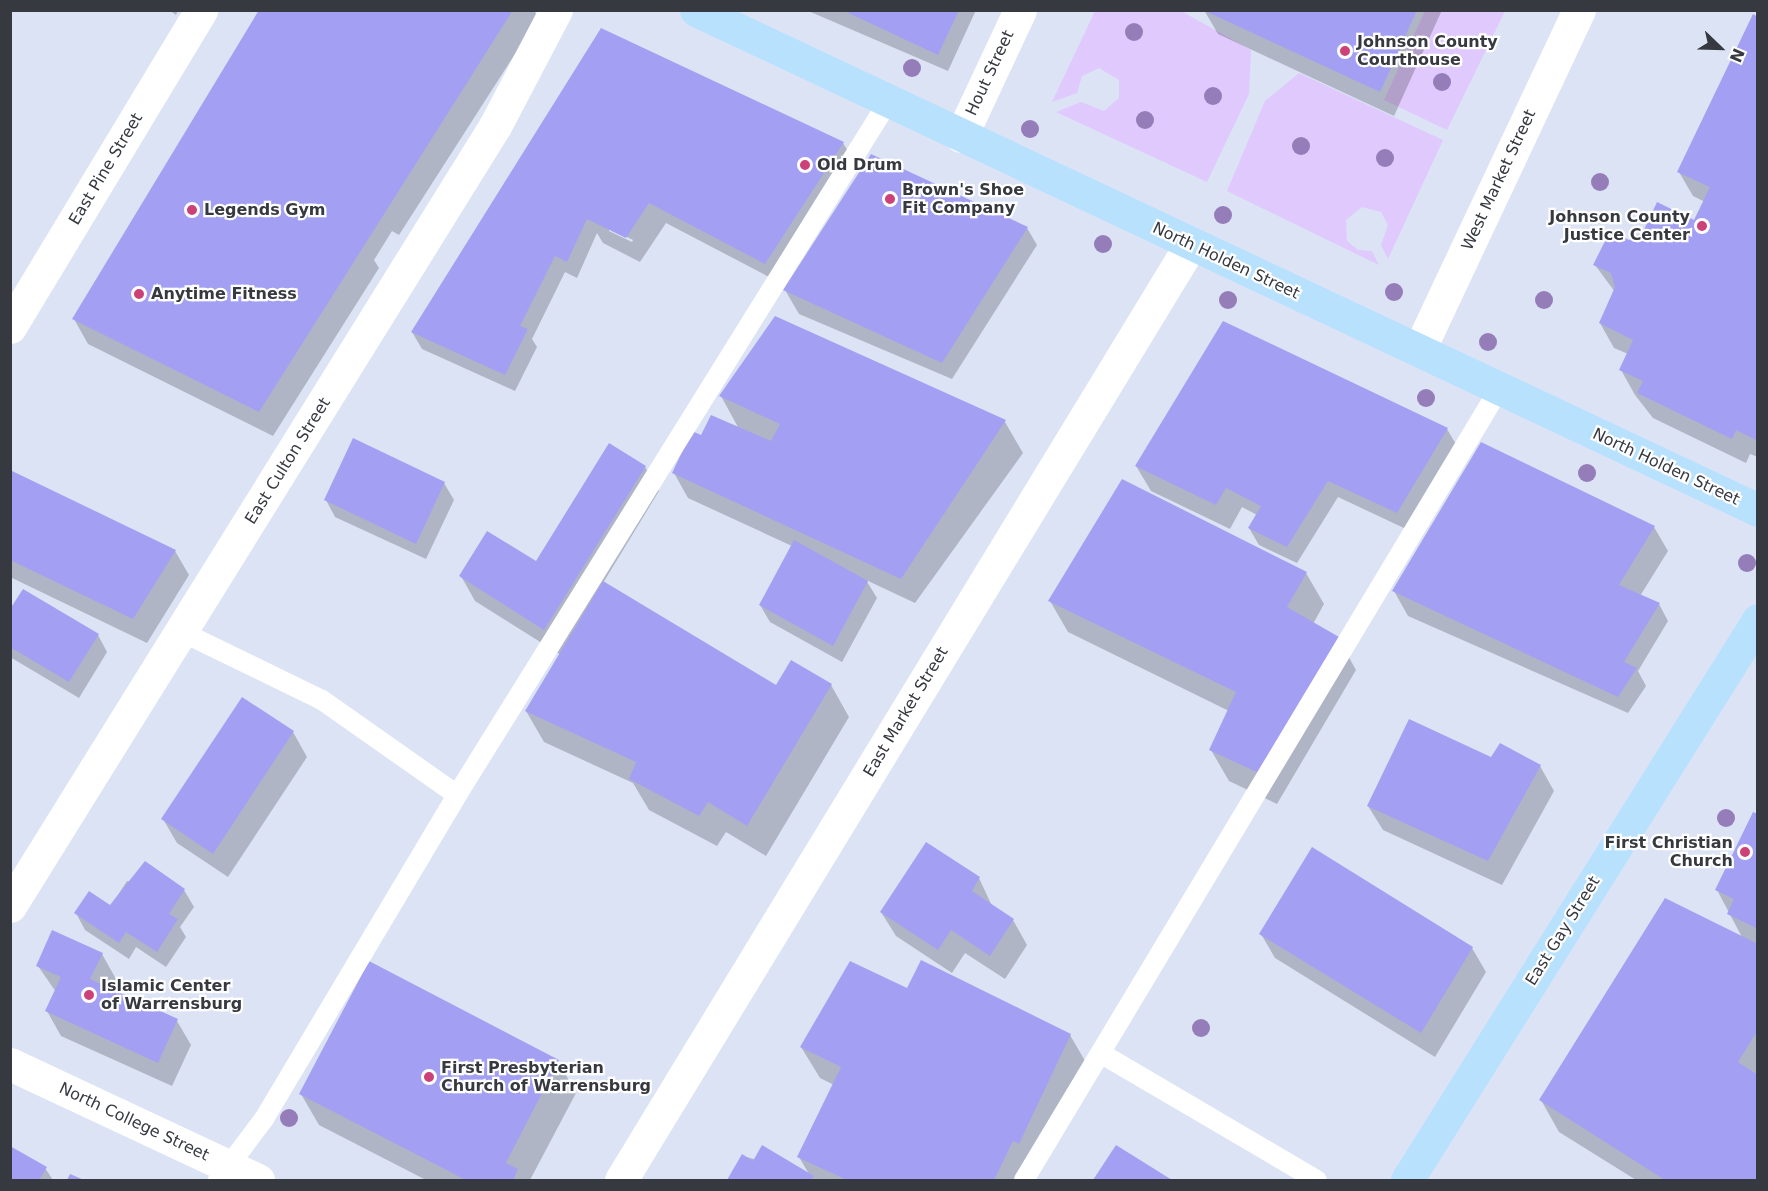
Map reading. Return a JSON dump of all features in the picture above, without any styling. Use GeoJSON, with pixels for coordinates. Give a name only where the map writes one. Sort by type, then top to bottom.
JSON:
{"type":"FeatureCollection","features":[{"type":"Feature","properties":{"kind":"main road","name":"North Holden Street"},"geometry":{"type":"LineString","coordinates":[[696,10],[1758,510]]}},
{"type":"Feature","properties":{"kind":"main road","name":"East Gay Street"},"geometry":{"type":"LineString","coordinates":[[1407,1180],[1758,620]]}},
{"type":"Feature","properties":{"kind":"street","name":"East Pine Street"},"geometry":{"type":"LineString","coordinates":[[10,327],[201,10]]}},
{"type":"Feature","properties":{"kind":"street","name":"East Culton Street"},"geometry":{"type":"LineString","coordinates":[[10,906],[495,126],[556,10]]}},
{"type":"Feature","properties":{"kind":"street","name":"Hout Street"},"geometry":{"type":"LineString","coordinates":[[961,136],[1020,10]]}},
{"type":"Feature","properties":{"kind":"street","name":"West Market Street"},"geometry":{"type":"LineString","coordinates":[[1419,350],[1579,10]]}},
{"type":"Feature","properties":{"kind":"street","name":"East Market Street"},"geometry":{"type":"LineString","coordinates":[[621,1180],[1191,244]]}},
{"type":"Feature","properties":{"kind":"street","name":"North College Street"},"geometry":{"type":"LineString","coordinates":[[10,1064],[222,1173],[258,1180]]}},
{"type":"Feature","properties":{"kind":"lane"},"geometry":{"type":"LineString","coordinates":[[222,1173],[264,1119],[457,795],[888,102]]}},
{"type":"Feature","properties":{"kind":"lane"},"geometry":{"type":"LineString","coordinates":[[1024,1180],[1102,1054],[1499,389]]}},
{"type":"Feature","properties":{"kind":"lane"},"geometry":{"type":"LineString","coordinates":[[182,632],[322,700],[457,795]]}},
{"type":"Feature","properties":{"kind":"lane"},"geometry":{"type":"LineString","coordinates":[[1102,1054],[1317,1180]]}},
{"type":"Feature","properties":{"kind":"shaded area"},"geometry":{"type":"Polygon","coordinates":[[[1095,11],[1181,11],[1251,50],[1249,94],[1207,182],[1056,112],[1081,102],[1104,111],[1119,98],[1119,80],[1099,68],[1082,76],[1077,93],[1052,102],[1095,11]]]}},
{"type":"Feature","properties":{"kind":"shaded area"},"geometry":{"type":"Polygon","coordinates":[[[1425,11],[1505,11],[1447,130],[1384,100],[1425,11]]]}},
{"type":"Feature","properties":{"kind":"shaded area"},"geometry":{"type":"Polygon","coordinates":[[[1299,73],[1443,140],[1388,259],[1381,245],[1388,225],[1381,212],[1362,207],[1346,220],[1347,241],[1358,250],[1372,251],[1379,265],[1227,191],[1265,101],[1299,73]]]}},
{"type":"Feature","properties":{"kind":"building"},"geometry":{"type":"Polygon","coordinates":[[[259,10],[513,10],[259,412],[72,319],[259,10]]]}},
{"type":"Feature","properties":{"kind":"building"},"geometry":{"type":"Polygon","coordinates":[[[842,10],[959,10],[938,55],[842,10]]]}},
{"type":"Feature","properties":{"kind":"building","name":"Johnson County Courthouse"},"geometry":{"type":"Polygon","coordinates":[[[1203,10],[1417,10],[1380,92],[1203,10]]]}},
{"type":"Feature","properties":{"kind":"building","name":"Johnson County Justice Center"},"geometry":{"type":"Polygon","coordinates":[[[1753,14],[1758,17],[1758,441],[1736,430],[1732,439],[1637,393],[1643,381],[1619,370],[1633,340],[1599,323],[1615,287],[1611,273],[1593,265],[1610,231],[1629,240],[1643,232],[1657,202],[1694,220],[1710,187],[1677,172],[1753,14]]]}},
{"type":"Feature","properties":{"kind":"building"},"geometry":{"type":"Polygon","coordinates":[[[601,28],[844,142],[765,264],[649,203],[626,238],[587,219],[567,262],[555,256],[520,326],[528,329],[505,375],[411,332],[601,28]]]}},
{"type":"Feature","properties":{"kind":"building"},"geometry":{"type":"Polygon","coordinates":[[[871,154],[1028,227],[942,363],[783,290],[871,154]]]}},
{"type":"Feature","properties":{"kind":"building"},"geometry":{"type":"Polygon","coordinates":[[[775,316],[1006,420],[901,579],[672,473],[692,431],[701,435],[711,415],[771,441],[780,424],[719,396],[775,316]]]}},
{"type":"Feature","properties":{"kind":"building"},"geometry":{"type":"Polygon","coordinates":[[[1223,321],[1448,428],[1397,513],[1328,481],[1287,547],[1248,528],[1261,506],[1226,488],[1216,505],[1135,466],[1223,321]]]}},
{"type":"Feature","properties":{"kind":"building"},"geometry":{"type":"Polygon","coordinates":[[[353,438],[445,482],[416,544],[324,500],[353,438]]]}},
{"type":"Feature","properties":{"kind":"building"},"geometry":{"type":"Polygon","coordinates":[[[1481,442],[1655,526],[1619,585],[1660,603],[1624,662],[1637,668],[1618,697],[1392,591],[1481,442]]]}},
{"type":"Feature","properties":{"kind":"building"},"geometry":{"type":"Polygon","coordinates":[[[609,443],[646,466],[544,630],[459,576],[487,531],[536,561],[609,443]]]}},
{"type":"Feature","properties":{"kind":"building"},"geometry":{"type":"Polygon","coordinates":[[[10,470],[176,550],[133,619],[10,560],[10,470]]]}},
{"type":"Feature","properties":{"kind":"building"},"geometry":{"type":"Polygon","coordinates":[[[1122,479],[1307,572],[1287,607],[1339,637],[1259,773],[1209,750],[1236,692],[1048,601],[1122,479]]]}},
{"type":"Feature","properties":{"kind":"building"},"geometry":{"type":"Polygon","coordinates":[[[794,540],[868,581],[833,646],[759,605],[794,540]]]}},
{"type":"Feature","properties":{"kind":"building"},"geometry":{"type":"Polygon","coordinates":[[[603,581],[776,685],[791,660],[832,684],[747,826],[708,802],[699,816],[629,779],[636,762],[525,711],[603,581]]]}},
{"type":"Feature","properties":{"kind":"building"},"geometry":{"type":"Polygon","coordinates":[[[23,589],[99,634],[69,682],[10,647],[10,609],[23,589]]]}},
{"type":"Feature","properties":{"kind":"building"},"geometry":{"type":"Polygon","coordinates":[[[242,697],[294,731],[213,854],[161,819],[242,697]]]}},
{"type":"Feature","properties":{"kind":"building"},"geometry":{"type":"Polygon","coordinates":[[[1409,719],[1491,757],[1500,743],[1541,765],[1488,861],[1367,806],[1409,719]]]}},
{"type":"Feature","properties":{"kind":"building","name":"First Christian Church"},"geometry":{"type":"Polygon","coordinates":[[[1753,812],[1758,814],[1758,929],[1727,914],[1734,899],[1715,890],[1753,812]]]}},
{"type":"Feature","properties":{"kind":"building"},"geometry":{"type":"Polygon","coordinates":[[[926,842],[980,877],[972,891],[1014,919],[990,956],[951,930],[938,950],[880,912],[926,842]]]}},
{"type":"Feature","properties":{"kind":"building"},"geometry":{"type":"Polygon","coordinates":[[[1312,847],[1473,947],[1421,1033],[1259,934],[1312,847]]]}},
{"type":"Feature","properties":{"kind":"building"},"geometry":{"type":"Polygon","coordinates":[[[145,861],[185,889],[169,914],[178,919],[157,952],[126,932],[119,943],[74,913],[89,891],[110,905],[145,861]]]}},
{"type":"Feature","properties":{"kind":"building"},"geometry":{"type":"Polygon","coordinates":[[[1665,898],[1758,944],[1758,1030],[1738,1062],[1758,1075],[1758,1180],[1665,1180],[1539,1100],[1665,898]]]}},
{"type":"Feature","properties":{"kind":"building","name":"Islamic Center of Warrensburg"},"geometry":{"type":"Polygon","coordinates":[[[52,930],[103,953],[90,979],[178,1019],[158,1063],[45,1011],[61,977],[36,966],[52,930]]]}},
{"type":"Feature","properties":{"kind":"building"},"geometry":{"type":"Polygon","coordinates":[[[921,960],[1071,1034],[1019,1144],[1013,1141],[994,1180],[847,1180],[797,1157],[841,1067],[800,1047],[850,961],[907,988],[921,960]]]}},
{"type":"Feature","properties":{"kind":"building","name":"First Presbyterian Church of Warrensburg"},"geometry":{"type":"Polygon","coordinates":[[[369,961],[559,1060],[506,1163],[518,1169],[513,1180],[466,1180],[299,1094],[369,961]]]}},
{"type":"Feature","properties":{"kind":"building"},"geometry":{"type":"Polygon","coordinates":[[[762,1145],[814,1176],[811,1180],[727,1180],[742,1154],[753,1161],[762,1145]]]}},
{"type":"Feature","properties":{"kind":"building"},"geometry":{"type":"Polygon","coordinates":[[[1116,1145],[1172,1180],[1093,1180],[1116,1145]]]}},
{"type":"Feature","properties":{"kind":"building"},"geometry":{"type":"Polygon","coordinates":[[[10,1146],[47,1167],[39,1180],[10,1180],[10,1146]]]}},
{"type":"Feature","properties":{"kind":"building"},"geometry":{"type":"Polygon","coordinates":[[[70,1174],[84,1180],[67,1180],[70,1174]]]}},
{"type":"Feature","properties":{"kind":"place","name":"Johnson County Courthouse"},"geometry":{"type":"Point","coordinates":[1345,51]}},
{"type":"Feature","properties":{"kind":"place","name":"Old Drum"},"geometry":{"type":"Point","coordinates":[805,165]}},
{"type":"Feature","properties":{"kind":"place","name":"Brown's Shoe Fit Company"},"geometry":{"type":"Point","coordinates":[890,199]}},
{"type":"Feature","properties":{"kind":"place","name":"Legends Gym"},"geometry":{"type":"Point","coordinates":[192,210]}},
{"type":"Feature","properties":{"kind":"place","name":"Johnson County Justice Center"},"geometry":{"type":"Point","coordinates":[1702,226]}},
{"type":"Feature","properties":{"kind":"place","name":"Anytime Fitness"},"geometry":{"type":"Point","coordinates":[139,294]}},
{"type":"Feature","properties":{"kind":"place","name":"First Christian Church"},"geometry":{"type":"Point","coordinates":[1745,852]}},
{"type":"Feature","properties":{"kind":"place","name":"Islamic Center of Warrensburg"},"geometry":{"type":"Point","coordinates":[89,995]}},
{"type":"Feature","properties":{"kind":"place","name":"First Presbyterian Church of Warrensburg"},"geometry":{"type":"Point","coordinates":[429,1077]}}]}
